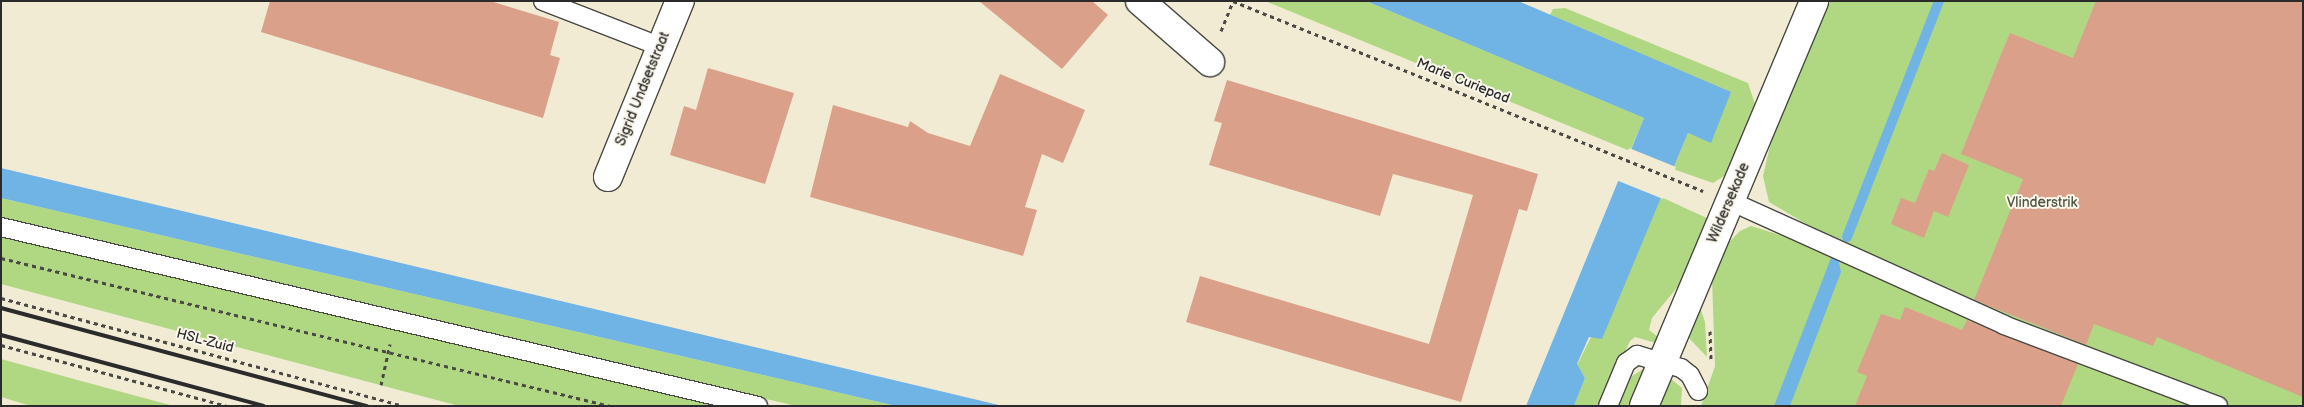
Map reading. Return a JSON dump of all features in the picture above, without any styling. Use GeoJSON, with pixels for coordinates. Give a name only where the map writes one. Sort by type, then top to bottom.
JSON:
{"type":"FeatureCollection","features":[{"type":"Feature","properties":{"kind":"street","name":"Sigrid Undsetstraat"},"geometry":{"type":"LineString","coordinates":[[608,177],[659,46],[680,1]]}},
{"type":"Feature","properties":{"kind":"street"},"geometry":{"type":"LineString","coordinates":[[1140,1],[1210,62]]}},
{"type":"Feature","properties":{"kind":"street","name":"Wildersekade"},"geometry":{"type":"LineString","coordinates":[[1644,406],[1814,1]]}},
{"type":"Feature","properties":{"kind":"lane"},"geometry":{"type":"LineString","coordinates":[[543,1],[659,46]]}},
{"type":"Feature","properties":{"kind":"lane"},"geometry":{"type":"LineString","coordinates":[[1730,201],[2004,325],[2218,406]]}},
{"type":"Feature","properties":{"kind":"lane"},"geometry":{"type":"LineString","coordinates":[[1,227],[758,406]]}},
{"type":"Feature","properties":{"kind":"lane"},"geometry":{"type":"LineString","coordinates":[[1608,406],[1631,358],[1644,354],[1663,360],[1690,375],[1698,391]]}},
{"type":"Feature","properties":{"kind":"path","name":"Marie Curiepad"},"geometry":{"type":"LineString","coordinates":[[1233,1],[1684,184]]}},
{"type":"Feature","properties":{"kind":"path"},"geometry":{"type":"LineString","coordinates":[[1,258],[610,406]]}},
{"type":"Feature","properties":{"kind":"path","name":"HSL-Zuid"},"geometry":{"type":"LineString","coordinates":[[1,298],[403,406]]}},
{"type":"Feature","properties":{"kind":"path"},"geometry":{"type":"LineString","coordinates":[[381,385],[391,338]]}},
{"type":"Feature","properties":{"kind":"path"},"geometry":{"type":"LineString","coordinates":[[1,345],[227,406]]}},
{"type":"Feature","properties":{"kind":"green space"},"geometry":{"type":"Polygon","coordinates":[[[1265,1],[1366,1],[1644,118],[1630,151],[1265,1]]]}},
{"type":"Feature","properties":{"kind":"green space","name":"Vlinderstrik"},"geometry":{"type":"Polygon","coordinates":[[[1825,1],[2303,1],[2303,406],[1701,406],[1715,366],[1712,279],[1725,246],[1740,231],[1751,226],[1799,241],[1806,224],[1769,202],[1763,176],[1776,120],[1825,1]]]}},
{"type":"Feature","properties":{"kind":"green space"},"geometry":{"type":"Polygon","coordinates":[[[1565,8],[1748,83],[1756,107],[1729,173],[1713,183],[1673,169],[1688,133],[1711,142],[1550,15],[1553,9],[1565,8]]]}},
{"type":"Feature","properties":{"kind":"green space"},"geometry":{"type":"Polygon","coordinates":[[[1661,197],[1709,219],[1685,278],[1652,318],[1649,330],[1658,337],[1656,343],[1635,337],[1630,341],[1600,406],[1574,406],[1585,378],[1577,365],[1661,197]]]}},
{"type":"Feature","properties":{"kind":"green space"},"geometry":{"type":"Polygon","coordinates":[[[1,198],[896,406],[796,406],[1,218],[1,198]]]}},
{"type":"Feature","properties":{"kind":"green space"},"geometry":{"type":"Polygon","coordinates":[[[1,235],[723,406],[459,406],[1,284],[1,235]]]}},
{"type":"Feature","properties":{"kind":"green space"},"geometry":{"type":"Polygon","coordinates":[[[1700,307],[1705,322],[1707,357],[1687,336],[1700,307]]]}},
{"type":"Feature","properties":{"kind":"green space"},"geometry":{"type":"Polygon","coordinates":[[[1,359],[174,406],[31,406],[1,397],[1,359]]]}},
{"type":"Feature","properties":{"kind":"green space"},"geometry":{"type":"Polygon","coordinates":[[[1645,368],[1629,406],[1618,406],[1632,376],[1645,368]]]}},
{"type":"Feature","properties":{"kind":"green space"},"geometry":{"type":"Polygon","coordinates":[[[1670,378],[1682,388],[1681,406],[1660,406],[1670,378]]]}},
{"type":"Feature","properties":{"kind":"water"},"geometry":{"type":"Polygon","coordinates":[[[1366,1],[1518,1],[1731,92],[1711,143],[1688,133],[1602,339],[1589,337],[1577,364],[1585,378],[1574,406],[1526,406],[1644,118],[1366,1]]]}},
{"type":"Feature","properties":{"kind":"water"},"geometry":{"type":"Polygon","coordinates":[[[1,168],[1003,406],[896,406],[1,198],[1,168]]]}},
{"type":"Feature","properties":{"kind":"water"},"geometry":{"type":"Polygon","coordinates":[[[1831,258],[1838,258],[1841,272],[1790,406],[1774,406],[1831,258]]]}},
{"type":"Feature","properties":{"kind":"pier"},"geometry":{"type":"Polygon","coordinates":[[[1629,148],[1676,167],[1663,199],[1616,180],[1629,148]]]}},
{"type":"Feature","properties":{"kind":"building"},"geometry":{"type":"Polygon","coordinates":[[[270,1],[490,1],[559,22],[550,55],[560,58],[543,118],[261,32],[270,1]]]}},
{"type":"Feature","properties":{"kind":"building"},"geometry":{"type":"Polygon","coordinates":[[[979,1],[1092,1],[1108,15],[1062,69],[979,1]]]}},
{"type":"Feature","properties":{"kind":"building"},"geometry":{"type":"Polygon","coordinates":[[[2096,1],[2303,1],[2303,397],[2157,337],[2153,346],[2094,324],[2086,345],[1974,300],[2023,179],[1961,154],[2000,57],[2010,33],[2073,58],[2096,1]]]}},
{"type":"Feature","properties":{"kind":"building"},"geometry":{"type":"Polygon","coordinates":[[[708,68],[794,93],[765,184],[670,155],[684,106],[696,110],[708,68]]]}},
{"type":"Feature","properties":{"kind":"building"},"geometry":{"type":"Polygon","coordinates":[[[1000,74],[1085,110],[1063,163],[1042,154],[1025,207],[1037,210],[1023,256],[810,197],[833,105],[908,127],[910,121],[928,133],[970,146],[1000,74]]]}},
{"type":"Feature","properties":{"kind":"building"},"geometry":{"type":"Polygon","coordinates":[[[1227,80],[1538,174],[1527,211],[1519,209],[1461,402],[1186,322],[1200,276],[1429,344],[1473,195],[1393,174],[1380,216],[1209,165],[1222,123],[1214,121],[1227,80]]]}},
{"type":"Feature","properties":{"kind":"building"},"geometry":{"type":"Polygon","coordinates":[[[1942,153],[1969,165],[1948,217],[1934,211],[1924,238],[1891,224],[1901,198],[1915,203],[1929,169],[1934,171],[1942,153]]]}},
{"type":"Feature","properties":{"kind":"building"},"geometry":{"type":"Polygon","coordinates":[[[1905,307],[1962,330],[1967,320],[2078,364],[2061,406],[1855,406],[1867,376],[1857,372],[1881,314],[1900,320],[1905,307]]]}},
{"type":"Feature","properties":{"kind":"waterway"},"geometry":{"type":"LineString","coordinates":[[1847,237],[1939,1]]}},
{"type":"Feature","properties":{"kind":"railway"},"geometry":{"type":"LineString","coordinates":[[1,308],[367,406]]}},
{"type":"Feature","properties":{"kind":"railway"},"geometry":{"type":"LineString","coordinates":[[1,335],[264,406]]}}]}
